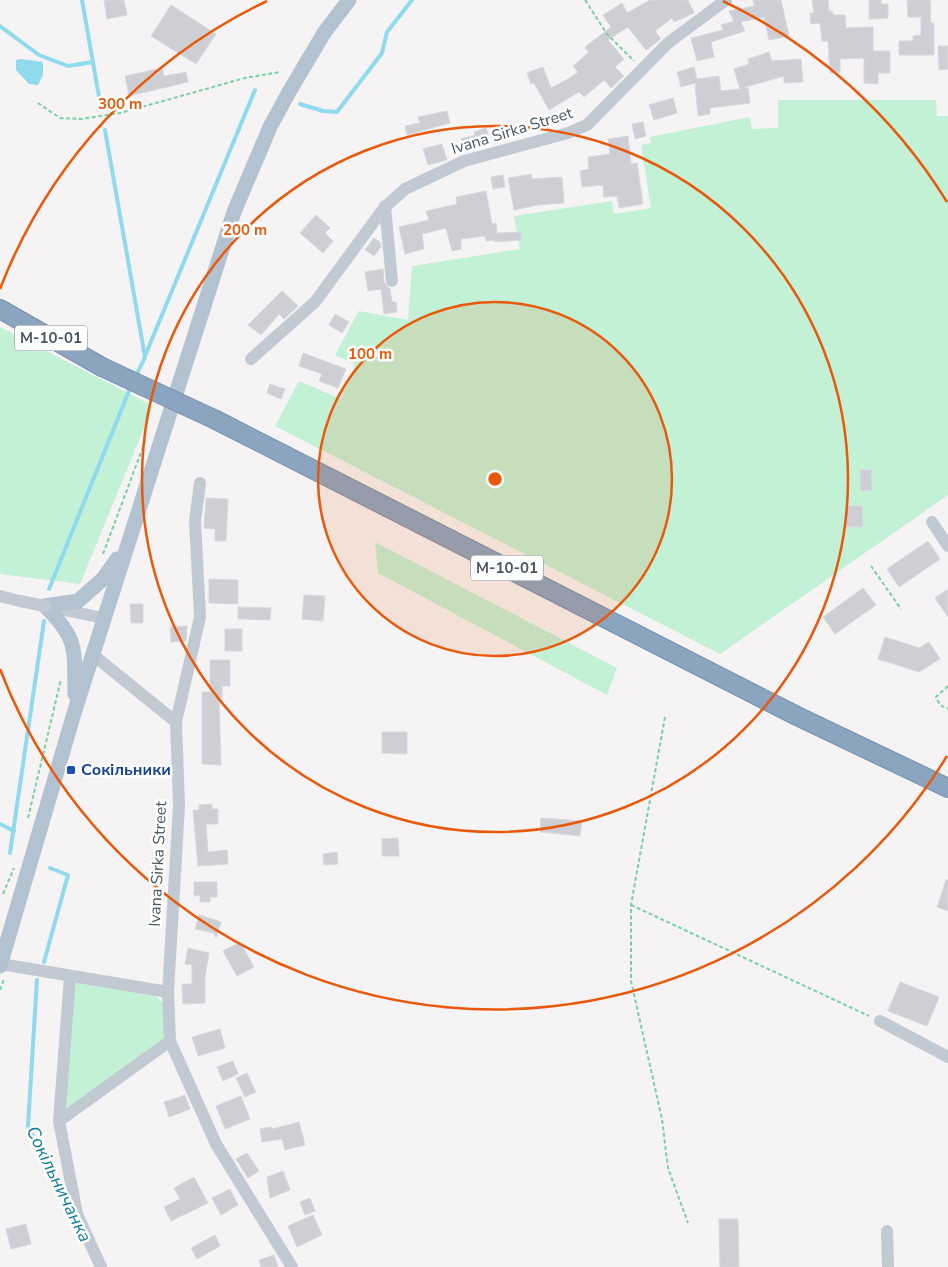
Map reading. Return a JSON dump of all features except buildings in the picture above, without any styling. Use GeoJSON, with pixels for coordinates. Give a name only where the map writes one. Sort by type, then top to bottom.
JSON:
{"type":"FeatureCollection","features":[{"type":"Feature","properties":{"kind":"highway","name":"М-10-01"},"geometry":{"type":"LineString","coordinates":[[0,309],[102,366],[216,420],[797,716],[948,788]]}},
{"type":"Feature","properties":{"kind":"highway","name":"М-10-01"},"geometry":{"type":"LineString","coordinates":[[915,773],[948,792]]}},
{"type":"Feature","properties":{"kind":"main road"},"geometry":{"type":"LineString","coordinates":[[0,965],[92,654],[218,261],[252,167],[270,127],[324,33],[349,0]]}},
{"type":"Feature","properties":{"kind":"main road"},"geometry":{"type":"LineString","coordinates":[[45,606],[78,601],[93,590],[104,579],[129,538]]}},
{"type":"Feature","properties":{"kind":"main road"},"geometry":{"type":"LineString","coordinates":[[45,606],[60,621],[73,641],[75,710]]}},
{"type":"Feature","properties":{"kind":"street","name":"Ivana Sirka Street"},"geometry":{"type":"LineString","coordinates":[[251,359],[315,302],[385,206],[413,184],[459,163],[582,128],[594,120],[668,43],[726,0]]}},
{"type":"Feature","properties":{"kind":"street"},"geometry":{"type":"LineString","coordinates":[[385,206],[392,281]]}},
{"type":"Feature","properties":{"kind":"street","name":"Ivana Sirka Street"},"geometry":{"type":"LineString","coordinates":[[200,483],[196,521],[200,617],[176,722],[178,806],[168,992],[170,1040],[216,1144],[292,1267]]}},
{"type":"Feature","properties":{"kind":"street"},"geometry":{"type":"LineString","coordinates":[[932,522],[948,546]]}},
{"type":"Feature","properties":{"kind":"street"},"geometry":{"type":"LineString","coordinates":[[0,596],[104,618]]}},
{"type":"Feature","properties":{"kind":"street"},"geometry":{"type":"LineString","coordinates":[[92,654],[176,722]]}},
{"type":"Feature","properties":{"kind":"street"},"geometry":{"type":"LineString","coordinates":[[0,965],[168,992]]}},
{"type":"Feature","properties":{"kind":"street"},"geometry":{"type":"LineString","coordinates":[[70,977],[59,1120],[77,1214],[102,1267]]}},
{"type":"Feature","properties":{"kind":"street"},"geometry":{"type":"LineString","coordinates":[[880,1022],[948,1057]]}},
{"type":"Feature","properties":{"kind":"street"},"geometry":{"type":"LineString","coordinates":[[59,1120],[170,1040]]}},
{"type":"Feature","properties":{"kind":"street"},"geometry":{"type":"LineString","coordinates":[[887,1231],[888,1267]]}},
{"type":"Feature","properties":{"kind":"path"},"geometry":{"type":"LineString","coordinates":[[585,0],[607,34],[621,45],[642,70]]}},
{"type":"Feature","properties":{"kind":"path"},"geometry":{"type":"LineString","coordinates":[[38,102],[60,118],[81,119],[120,113],[245,78],[280,72]]}},
{"type":"Feature","properties":{"kind":"path"},"geometry":{"type":"LineString","coordinates":[[282,77],[284,72]]}},
{"type":"Feature","properties":{"kind":"path"},"geometry":{"type":"LineString","coordinates":[[101,561],[148,434]]}},
{"type":"Feature","properties":{"kind":"path"},"geometry":{"type":"LineString","coordinates":[[871,566],[901,609]]}},
{"type":"Feature","properties":{"kind":"path"},"geometry":{"type":"LineString","coordinates":[[28,821],[62,673]]}},
{"type":"Feature","properties":{"kind":"path"},"geometry":{"type":"LineString","coordinates":[[948,686],[936,696],[940,705],[948,709]]}},
{"type":"Feature","properties":{"kind":"path"},"geometry":{"type":"LineString","coordinates":[[665,717],[631,905],[631,981],[662,1118],[668,1168],[688,1223]]}},
{"type":"Feature","properties":{"kind":"path"},"geometry":{"type":"LineString","coordinates":[[3,894],[14,866]]}},
{"type":"Feature","properties":{"kind":"path"},"geometry":{"type":"LineString","coordinates":[[631,905],[880,1022]]}},
{"type":"Feature","properties":{"kind":"green space"},"geometry":{"type":"Polygon","coordinates":[[[778,100],[936,100],[937,116],[948,116],[948,495],[720,654],[275,426],[299,381],[341,399],[355,364],[335,355],[359,311],[408,320],[412,266],[520,249],[514,216],[612,201],[614,214],[651,208],[641,145],[651,143],[650,137],[750,117],[752,129],[778,128],[778,100]]]}},
{"type":"Feature","properties":{"kind":"green space"},"geometry":{"type":"Polygon","coordinates":[[[0,327],[153,406],[80,584],[0,574],[0,327]]]}},
{"type":"Feature","properties":{"kind":"green space"},"geometry":{"type":"Polygon","coordinates":[[[375,542],[617,668],[607,695],[378,573],[375,542]]]}},
{"type":"Feature","properties":{"kind":"green space"},"geometry":{"type":"Polygon","coordinates":[[[82,981],[154,995],[164,1004],[166,1035],[158,1048],[68,1112],[61,1110],[73,984],[82,981]]]}},
{"type":"Feature","properties":{"kind":"water"},"geometry":{"type":"Polygon","coordinates":[[[16,60],[43,62],[43,75],[38,85],[29,84],[16,70],[16,60]]]}},
{"type":"Feature","properties":{"kind":"waterway"},"geometry":{"type":"LineString","coordinates":[[82,0],[101,108]]}},
{"type":"Feature","properties":{"kind":"waterway"},"geometry":{"type":"LineString","coordinates":[[300,104],[323,111],[337,112],[382,53],[387,32],[412,0]]}},
{"type":"Feature","properties":{"kind":"waterway"},"geometry":{"type":"LineString","coordinates":[[0,26],[39,55],[68,66],[93,62]]}},
{"type":"Feature","properties":{"kind":"waterway"},"geometry":{"type":"LineString","coordinates":[[145,356],[255,90]]}},
{"type":"Feature","properties":{"kind":"waterway"},"geometry":{"type":"LineString","coordinates":[[105,130],[145,357],[135,378]]}},
{"type":"Feature","properties":{"kind":"waterway"},"geometry":{"type":"LineString","coordinates":[[49,589],[131,386]]}},
{"type":"Feature","properties":{"kind":"waterway"},"geometry":{"type":"LineString","coordinates":[[10,853],[44,621]]}},
{"type":"Feature","properties":{"kind":"waterway"},"geometry":{"type":"LineString","coordinates":[[0,824],[14,831]]}},
{"type":"Feature","properties":{"kind":"waterway"},"geometry":{"type":"LineString","coordinates":[[44,962],[68,875],[50,868]]}},
{"type":"Feature","properties":{"kind":"waterway","name":"Сокільничанка"},"geometry":{"type":"LineString","coordinates":[[37,980],[28,1126],[71,1212]]}},
{"type":"Feature","properties":{"kind":"place","name":"Сокільники"},"geometry":{"type":"Point","coordinates":[71,770]}}]}
